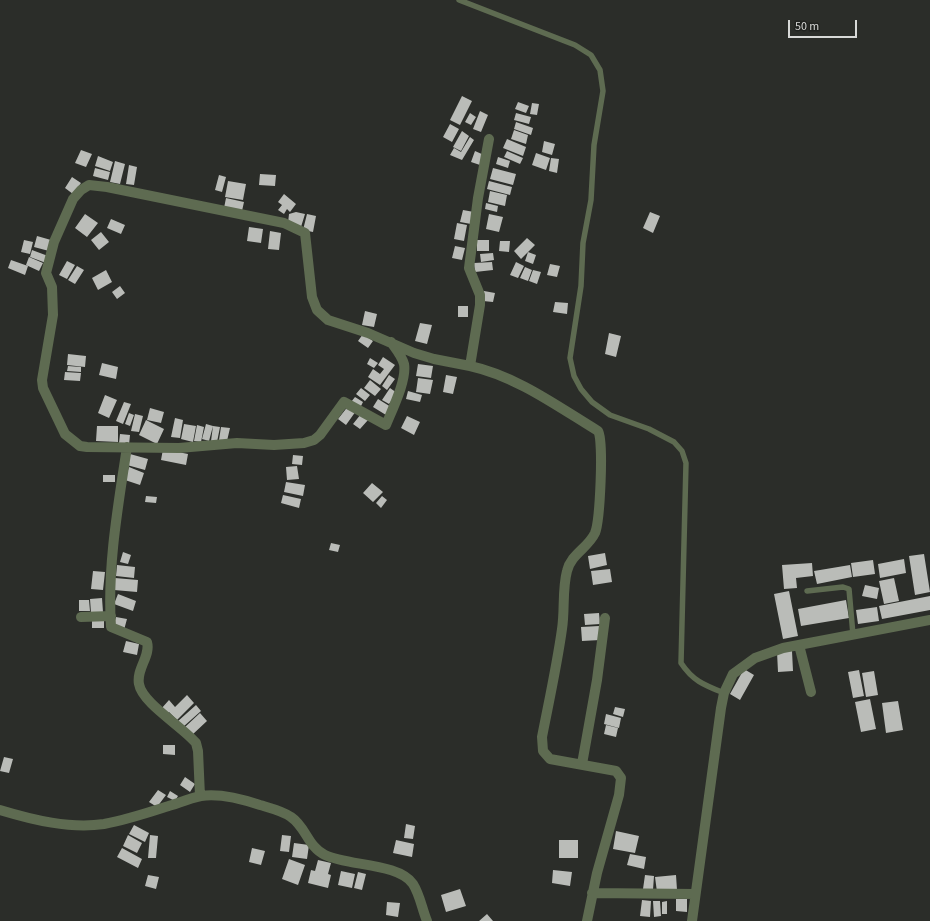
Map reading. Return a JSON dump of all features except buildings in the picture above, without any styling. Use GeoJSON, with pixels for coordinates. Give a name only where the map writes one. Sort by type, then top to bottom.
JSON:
{"type":"FeatureCollection","features":[{"type":"Feature","properties":{"kind":"street"},"geometry":{"type":"LineString","coordinates":[[470,366],[480,305],[480,295],[469,268],[470,253],[489,139]]}},
{"type":"Feature","properties":{"kind":"street"},"geometry":{"type":"LineString","coordinates":[[391,342],[404,365],[404,375],[386,425],[344,402],[320,435],[314,440],[304,443],[274,445],[237,443],[184,448],[80,446],[73,442],[65,434],[50,405],[42,380],[53,315],[52,287],[46,276],[48,263],[57,236],[73,199],[81,190],[89,185],[186,202],[284,223],[300,230],[307,237],[312,297],[317,310],[328,320],[391,342],[414,353],[434,359],[492,371],[513,380],[598,431],[601,435],[602,449],[598,521],[591,540],[569,562],[566,573],[562,628],[542,737],[542,752],[546,757],[616,771],[621,778],[619,795],[592,893],[587,921]]}},
{"type":"Feature","properties":{"kind":"street"},"geometry":{"type":"LineString","coordinates":[[127,447],[112,568],[112,629],[142,638],[147,642],[148,648],[139,678],[142,693],[196,743],[198,751],[200,796]]}},
{"type":"Feature","properties":{"kind":"street"},"geometry":{"type":"LineString","coordinates":[[81,617],[111,616]]}},
{"type":"Feature","properties":{"kind":"street"},"geometry":{"type":"LineString","coordinates":[[582,764],[597,680],[605,618]]}},
{"type":"Feature","properties":{"kind":"street"},"geometry":{"type":"LineString","coordinates":[[692,921],[724,693],[733,674],[748,662],[772,651],[930,620]]}},
{"type":"Feature","properties":{"kind":"street"},"geometry":{"type":"LineString","coordinates":[[799,645],[811,692]]}},
{"type":"Feature","properties":{"kind":"street"},"geometry":{"type":"LineString","coordinates":[[0,810],[47,822],[72,825],[104,824],[134,817],[200,796],[212,795],[240,799],[279,811],[291,817],[311,844],[325,855],[338,860],[400,874],[413,884],[427,921]]}},
{"type":"Feature","properties":{"kind":"street"},"geometry":{"type":"LineString","coordinates":[[592,893],[695,894]]}},
{"type":"Feature","properties":{"kind":"lane"},"geometry":{"type":"LineString","coordinates":[[459,0],[575,45],[591,55],[600,70],[603,91],[594,145],[591,200],[583,243],[581,286],[570,358],[574,376],[581,389],[592,402],[610,415],[664,436],[674,442],[682,451],[686,463],[680,664],[688,675],[700,683],[724,693]]}},
{"type":"Feature","properties":{"kind":"lane"},"geometry":{"type":"LineString","coordinates":[[807,591],[843,587],[849,589],[853,635]]}}]}
